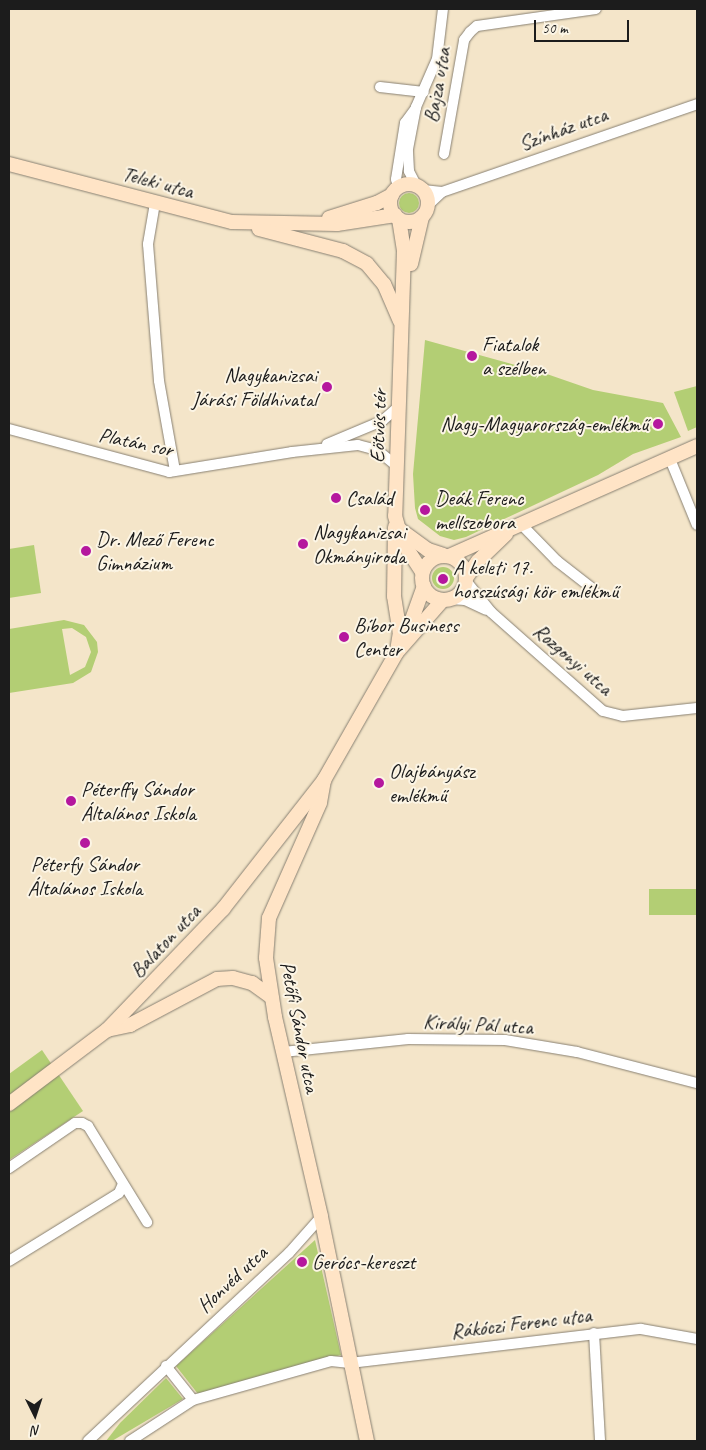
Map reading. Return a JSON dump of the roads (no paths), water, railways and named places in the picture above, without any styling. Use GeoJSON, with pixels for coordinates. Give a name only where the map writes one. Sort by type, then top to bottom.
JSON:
{"type":"FeatureCollection","features":[{"type":"Feature","properties":{"kind":"street"},"geometry":{"type":"LineString","coordinates":[[416,107],[408,157],[410,179],[420,188],[425,211],[411,222],[397,217],[390,206],[395,191],[405,123],[424,92],[437,59],[442,9]]}},
{"type":"Feature","properties":{"kind":"street","name":"Bajza utca"},"geometry":{"type":"LineString","coordinates":[[444,154],[464,40],[470,32],[477,26],[596,9]]}},
{"type":"Feature","properties":{"kind":"street"},"geometry":{"type":"LineString","coordinates":[[380,86],[424,92]]}},
{"type":"Feature","properties":{"kind":"street","name":"Színház utca"},"geometry":{"type":"LineString","coordinates":[[425,211],[442,192],[697,104]]}},
{"type":"Feature","properties":{"kind":"street","name":"Teleki utca"},"geometry":{"type":"LineString","coordinates":[[9,164],[232,222],[345,224],[397,217]]}},
{"type":"Feature","properties":{"kind":"street"},"geometry":{"type":"LineString","coordinates":[[395,191],[420,188]]}},
{"type":"Feature","properties":{"kind":"street","name":"Színház utca"},"geometry":{"type":"LineString","coordinates":[[420,188],[442,192]]}},
{"type":"Feature","properties":{"kind":"street","name":"Teleki utca"},"geometry":{"type":"LineString","coordinates":[[299,224],[344,214],[395,191]]}},
{"type":"Feature","properties":{"kind":"street"},"geometry":{"type":"LineString","coordinates":[[155,202],[148,244],[159,381],[175,471]]}},
{"type":"Feature","properties":{"kind":"street","name":"Eötvös tér"},"geometry":{"type":"LineString","coordinates":[[401,324],[415,239],[425,211]]}},
{"type":"Feature","properties":{"kind":"street","name":"Eötvös tér"},"geometry":{"type":"LineString","coordinates":[[397,217],[404,251],[398,407],[397,522],[402,541],[422,572]]}},
{"type":"Feature","properties":{"kind":"street"},"geometry":{"type":"LineString","coordinates":[[232,222],[343,251],[367,264],[384,284],[401,324]]}},
{"type":"Feature","properties":{"kind":"street","name":"Platán sor"},"geometry":{"type":"LineString","coordinates":[[316,449],[376,424],[398,407]]}},
{"type":"Feature","properties":{"kind":"street","name":"Platán sor"},"geometry":{"type":"LineString","coordinates":[[9,429],[175,471],[316,449],[358,445],[377,450],[397,466]]}},
{"type":"Feature","properties":{"kind":"street"},"geometry":{"type":"LineString","coordinates":[[516,526],[478,561],[460,592],[446,600],[432,596],[424,586],[422,572],[432,559],[446,556],[697,446]]}},
{"type":"Feature","properties":{"kind":"street"},"geometry":{"type":"LineString","coordinates":[[670,459],[697,525]]}},
{"type":"Feature","properties":{"kind":"street"},"geometry":{"type":"LineString","coordinates":[[397,522],[428,550],[446,556],[461,566],[466,579]]}},
{"type":"Feature","properties":{"kind":"street"},"geometry":{"type":"LineString","coordinates":[[397,522],[394,596],[400,632],[400,649]]}},
{"type":"Feature","properties":{"kind":"street"},"geometry":{"type":"LineString","coordinates":[[516,526],[593,589]]}},
{"type":"Feature","properties":{"kind":"street","name":"Rozgonyi utca"},"geometry":{"type":"LineString","coordinates":[[466,579],[492,612],[595,705],[610,714],[697,708]]}},
{"type":"Feature","properties":{"kind":"street","name":"Petőfi Sándor utca"},"geometry":{"type":"LineString","coordinates":[[367,1441],[321,1217],[271,997],[266,958],[269,918],[320,803],[324,780],[400,649],[424,586]]}},
{"type":"Feature","properties":{"kind":"street","name":"Petőfi Sándor utca"},"geometry":{"type":"LineString","coordinates":[[400,649],[446,600]]}},
{"type":"Feature","properties":{"kind":"street","name":"Rozgonyi utca"},"geometry":{"type":"LineString","coordinates":[[446,600],[464,600],[492,612]]}},
{"type":"Feature","properties":{"kind":"street","name":"Balaton utca"},"geometry":{"type":"LineString","coordinates":[[9,1104],[107,1030],[223,909],[324,780]]}},
{"type":"Feature","properties":{"kind":"street"},"geometry":{"type":"LineString","coordinates":[[107,1030],[130,1025],[217,979],[233,978],[252,984],[271,997]]}},
{"type":"Feature","properties":{"kind":"street","name":"Királyi Pál utca"},"geometry":{"type":"LineString","coordinates":[[283,1052],[355,1043],[453,1038],[506,1040],[576,1052],[697,1083]]}},
{"type":"Feature","properties":{"kind":"street"},"geometry":{"type":"LineString","coordinates":[[9,1168],[75,1123],[88,1126],[122,1186],[147,1222]]}},
{"type":"Feature","properties":{"kind":"street"},"geometry":{"type":"LineString","coordinates":[[9,1262],[119,1193],[122,1186]]}},
{"type":"Feature","properties":{"kind":"street","name":"Honvéd utca"},"geometry":{"type":"LineString","coordinates":[[88,1441],[289,1253],[321,1217]]}},
{"type":"Feature","properties":{"kind":"street","name":"Rákóczi Ferenc utca"},"geometry":{"type":"LineString","coordinates":[[350,1363],[641,1329],[697,1339]]}},
{"type":"Feature","properties":{"kind":"street"},"geometry":{"type":"LineString","coordinates":[[594,1333],[600,1441]]}},
{"type":"Feature","properties":{"kind":"street"},"geometry":{"type":"LineString","coordinates":[[130,1441],[194,1400],[330,1361],[350,1363]]}},
{"type":"Feature","properties":{"kind":"street"},"geometry":{"type":"LineString","coordinates":[[166,1366],[194,1400]]}},
{"type":"Feature","properties":{"kind":"place","name":"Fiatalok a szélben"},"geometry":{"type":"Point","coordinates":[472,356]}},
{"type":"Feature","properties":{"kind":"place","name":"Nagykanizsai Járási Földhivatal"},"geometry":{"type":"Point","coordinates":[327,387]}},
{"type":"Feature","properties":{"kind":"place","name":"Nagy-Magyarország-emlékmű"},"geometry":{"type":"Point","coordinates":[658,424]}},
{"type":"Feature","properties":{"kind":"place","name":"Család"},"geometry":{"type":"Point","coordinates":[336,498]}},
{"type":"Feature","properties":{"kind":"place","name":"Deák Ferenc mellszobora"},"geometry":{"type":"Point","coordinates":[425,510]}},
{"type":"Feature","properties":{"kind":"place","name":"Nagykanizsai Okmányiroda"},"geometry":{"type":"Point","coordinates":[303,544]}},
{"type":"Feature","properties":{"kind":"place","name":"Dr. Mező Ferenc Gimnázium"},"geometry":{"type":"Point","coordinates":[86,551]}},
{"type":"Feature","properties":{"kind":"place","name":"A keleti 17. hosszúsági kör emlékmű"},"geometry":{"type":"Point","coordinates":[443,579]}},
{"type":"Feature","properties":{"kind":"place","name":"Bíbor Business Center"},"geometry":{"type":"Point","coordinates":[344,637]}},
{"type":"Feature","properties":{"kind":"place","name":"Olajbányász emlékmű"},"geometry":{"type":"Point","coordinates":[379,783]}},
{"type":"Feature","properties":{"kind":"place","name":"Péterffy Sándor Általános Iskola"},"geometry":{"type":"Point","coordinates":[71,801]}},
{"type":"Feature","properties":{"kind":"place","name":"Péterfy Sándor Általános Iskola"},"geometry":{"type":"Point","coordinates":[85,843]}},
{"type":"Feature","properties":{"kind":"place","name":"Gerócs-kereszt"},"geometry":{"type":"Point","coordinates":[302,1262]}}]}
